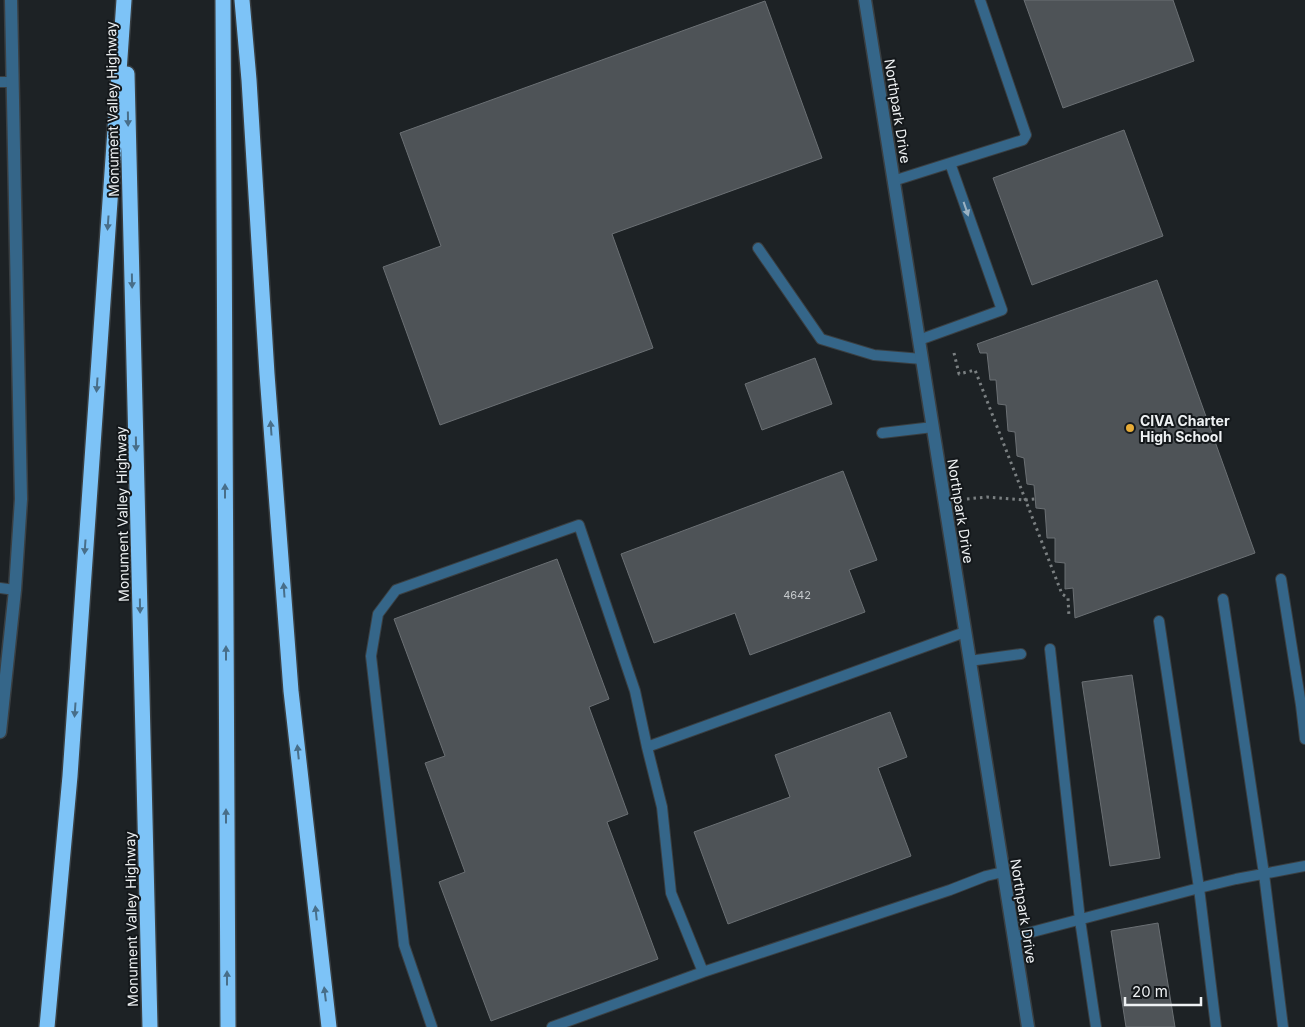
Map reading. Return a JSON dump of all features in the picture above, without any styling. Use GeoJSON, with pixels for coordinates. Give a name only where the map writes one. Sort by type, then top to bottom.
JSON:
{"type":"FeatureCollection","features":[{"type":"Feature","properties":{"kind":"highway"},"geometry":{"type":"LineString","coordinates":[[48,1027],[70,776],[125,0]]}},
{"type":"Feature","properties":{"kind":"highway","name":"Monument Valley Highway"},"geometry":{"type":"LineString","coordinates":[[125,0],[150,1027]]}},
{"type":"Feature","properties":{"kind":"highway"},"geometry":{"type":"LineString","coordinates":[[223,0],[228,1027]]}},
{"type":"Feature","properties":{"kind":"highway"},"geometry":{"type":"LineString","coordinates":[[242,0],[249,80],[267,374],[291,691],[329,1027]]}},
{"type":"Feature","properties":{"kind":"street"},"geometry":{"type":"LineString","coordinates":[[0,732],[5,647],[15,590],[20,499],[6,82],[11,0]]}},
{"type":"Feature","properties":{"kind":"street","name":"Northpark Drive"},"geometry":{"type":"LineString","coordinates":[[865,0],[1028,1027]]}},
{"type":"Feature","properties":{"kind":"lane"},"geometry":{"type":"LineString","coordinates":[[893,181],[1023,140],[1026,135],[980,0]]}},
{"type":"Feature","properties":{"kind":"lane"},"geometry":{"type":"LineString","coordinates":[[919,340],[1002,310],[950,163]]}},
{"type":"Feature","properties":{"kind":"lane"},"geometry":{"type":"LineString","coordinates":[[758,248],[821,339],[874,355],[922,359]]}},
{"type":"Feature","properties":{"kind":"lane"},"geometry":{"type":"LineString","coordinates":[[882,433],[932,427]]}},
{"type":"Feature","properties":{"kind":"lane"},"geometry":{"type":"LineString","coordinates":[[432,1027],[404,945],[371,656],[378,614],[396,590],[579,526],[635,691],[662,807],[671,893],[703,972]]}},
{"type":"Feature","properties":{"kind":"lane"},"geometry":{"type":"LineString","coordinates":[[1281,579],[1305,739]]}},
{"type":"Feature","properties":{"kind":"lane"},"geometry":{"type":"LineString","coordinates":[[0,588],[15,590]]}},
{"type":"Feature","properties":{"kind":"lane"},"geometry":{"type":"LineString","coordinates":[[1223,599],[1264,874],[1283,1027]]}},
{"type":"Feature","properties":{"kind":"lane"},"geometry":{"type":"LineString","coordinates":[[1159,621],[1199,888],[1216,1027]]}},
{"type":"Feature","properties":{"kind":"lane"},"geometry":{"type":"LineString","coordinates":[[647,747],[965,632]]}},
{"type":"Feature","properties":{"kind":"lane"},"geometry":{"type":"LineString","coordinates":[[1050,648],[1080,920],[1096,1027]]}},
{"type":"Feature","properties":{"kind":"lane"},"geometry":{"type":"LineString","coordinates":[[970,661],[1021,654]]}},
{"type":"Feature","properties":{"kind":"lane"},"geometry":{"type":"LineString","coordinates":[[1013,937],[1199,888],[1305,866]]}},
{"type":"Feature","properties":{"kind":"lane"},"geometry":{"type":"LineString","coordinates":[[552,1027],[703,972],[941,893],[986,876],[1003,872]]}},
{"type":"Feature","properties":{"kind":"path"},"geometry":{"type":"LineString","coordinates":[[954,353],[959,374],[975,370],[1062,594],[1068,598],[1069,617]]}},
{"type":"Feature","properties":{"kind":"path"},"geometry":{"type":"LineString","coordinates":[[966,499],[987,497],[1035,499]]}},
{"type":"Feature","properties":{"kind":"building"},"geometry":{"type":"Polygon","coordinates":[[[1024,0],[1173,0],[1194,61],[1063,108],[1024,0]]]}},
{"type":"Feature","properties":{"kind":"building"},"geometry":{"type":"Polygon","coordinates":[[[765,1],[822,158],[612,234],[653,348],[440,425],[383,267],[441,246],[400,133],[765,1]]]}},
{"type":"Feature","properties":{"kind":"building"},"geometry":{"type":"Polygon","coordinates":[[[1124,130],[1163,236],[1032,285],[993,178],[1124,130]]]}},
{"type":"Feature","properties":{"kind":"building"},"geometry":{"type":"Polygon","coordinates":[[[1157,280],[1255,553],[1075,618],[1073,588],[1065,589],[1065,563],[1055,562],[1055,538],[1047,538],[1045,509],[1036,508],[1034,485],[1027,484],[1024,458],[1017,456],[1015,432],[1008,431],[1006,405],[998,404],[996,380],[990,380],[987,353],[980,353],[977,344],[1157,280]]]}},
{"type":"Feature","properties":{"kind":"building"},"geometry":{"type":"Polygon","coordinates":[[[815,358],[832,404],[762,430],[745,384],[815,358]]]}},
{"type":"Feature","properties":{"kind":"building"},"geometry":{"type":"Polygon","coordinates":[[[843,471],[877,560],[849,570],[865,612],[750,655],[735,613],[654,643],[621,554],[843,471]]]}},
{"type":"Feature","properties":{"kind":"building"},"geometry":{"type":"Polygon","coordinates":[[[557,559],[609,699],[589,707],[628,814],[607,822],[658,959],[491,1021],[439,882],[465,872],[425,763],[445,756],[394,619],[557,559]]]}},
{"type":"Feature","properties":{"kind":"building"},"geometry":{"type":"Polygon","coordinates":[[[1132,675],[1160,858],[1110,866],[1082,682],[1132,675]]]}},
{"type":"Feature","properties":{"kind":"building"},"geometry":{"type":"Polygon","coordinates":[[[890,712],[907,757],[878,768],[911,856],[728,924],[694,832],[790,797],[775,755],[890,712]]]}},
{"type":"Feature","properties":{"kind":"building"},"geometry":{"type":"Polygon","coordinates":[[[1158,923],[1175,1027],[1126,1027],[1111,931],[1158,923]]]}},
{"type":"Feature","properties":{"kind":"place","name":"CIVA Charter High School"},"geometry":{"type":"Point","coordinates":[1130,428]}}]}
